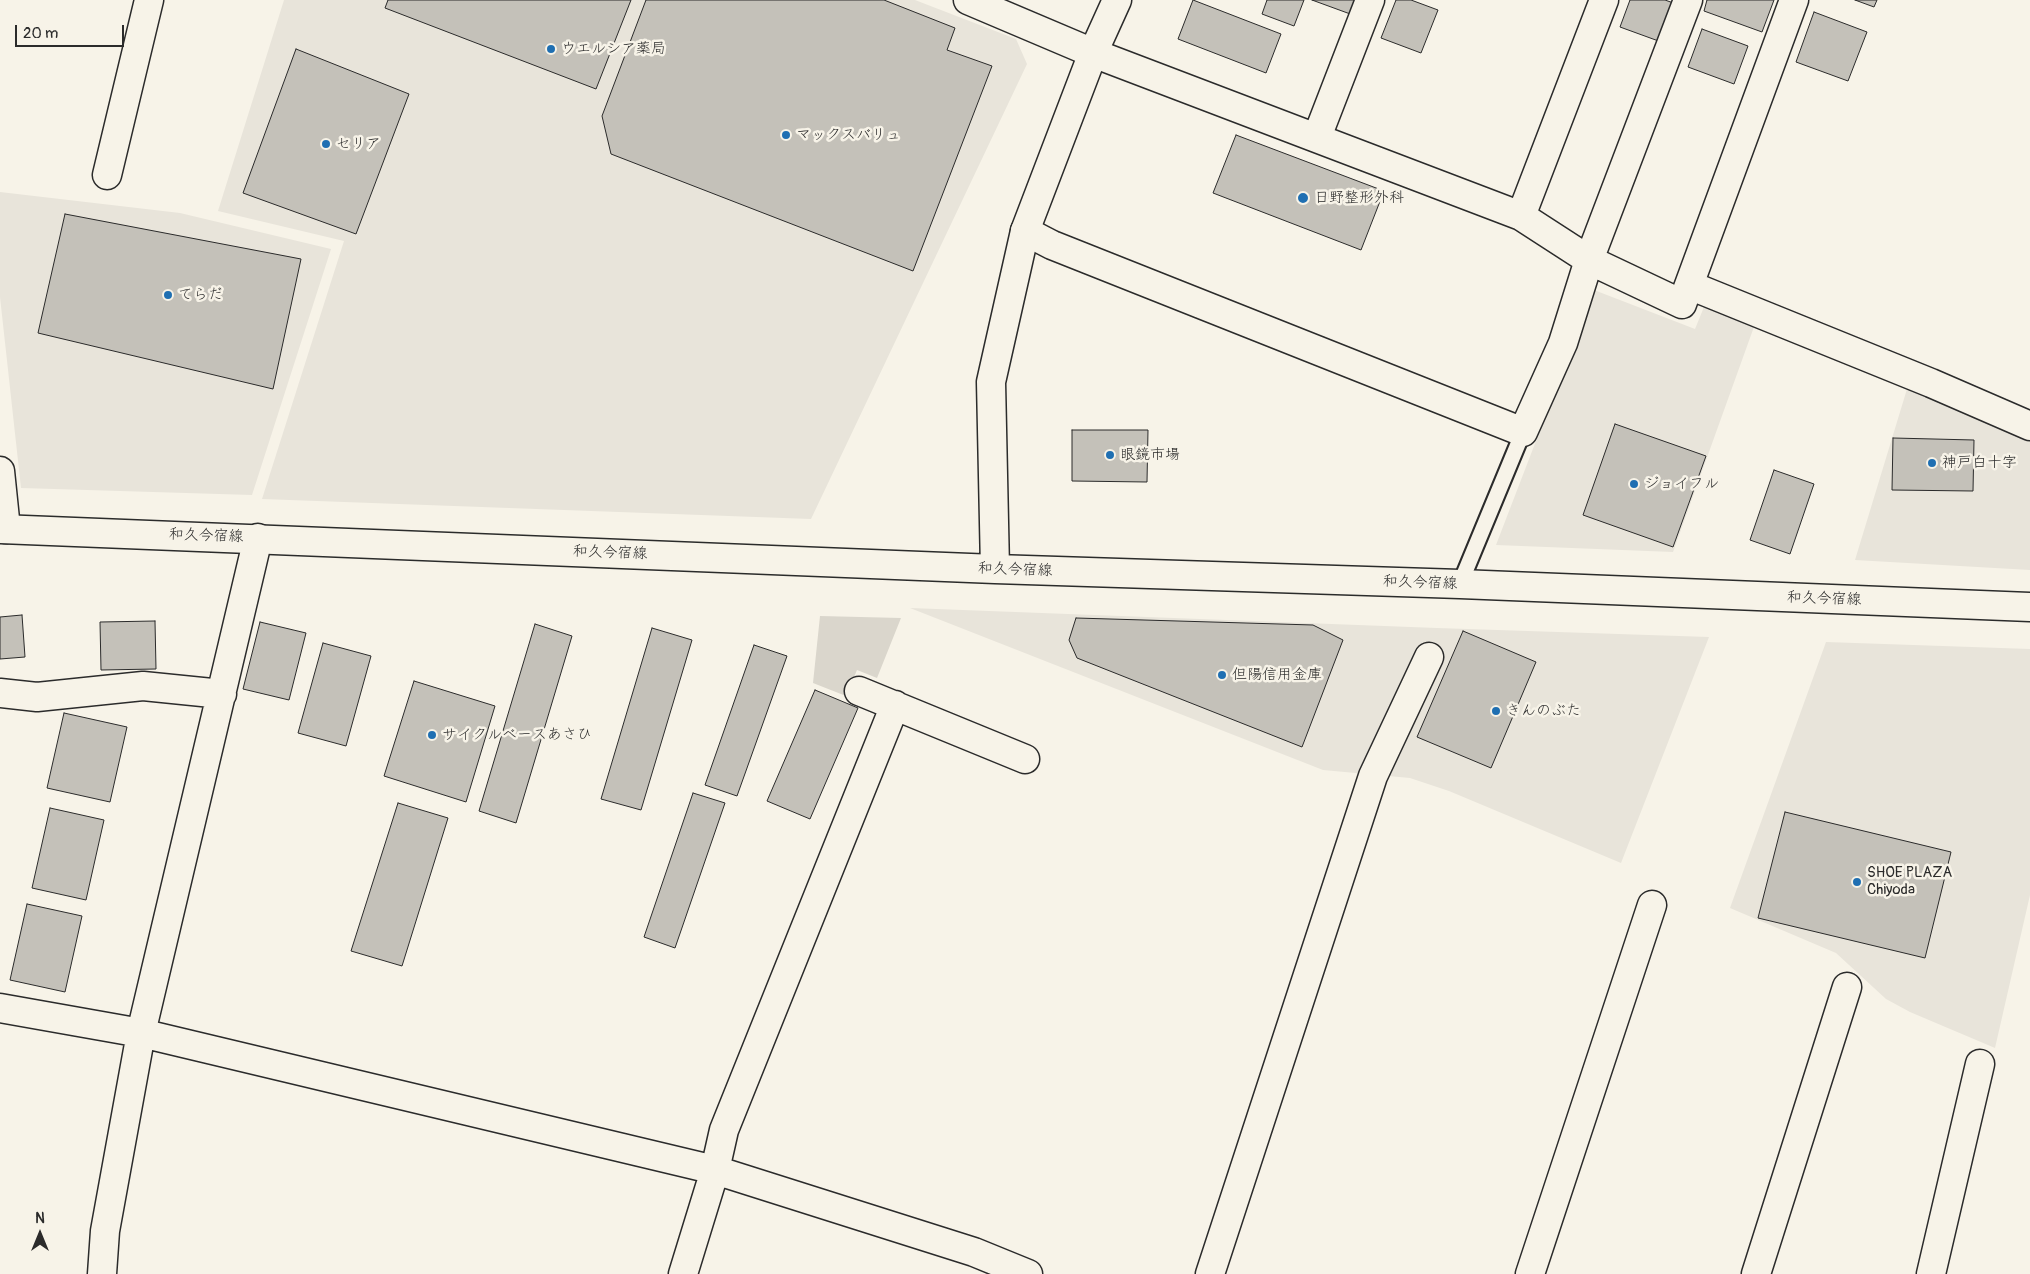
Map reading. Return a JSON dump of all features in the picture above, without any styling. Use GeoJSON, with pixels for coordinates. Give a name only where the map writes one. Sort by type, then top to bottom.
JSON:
{"type":"FeatureCollection","features":[{"type":"Feature","properties":{"kind":"street"},"geometry":{"type":"LineString","coordinates":[[107,175],[149,0]]}},
{"type":"Feature","properties":{"kind":"street"},"geometry":{"type":"LineString","coordinates":[[968,0],[1093,53],[1521,216],[1589,260],[1682,304],[1794,0]]}},
{"type":"Feature","properties":{"kind":"street"},"geometry":{"type":"LineString","coordinates":[[995,569],[991,382],[1025,231],[1093,53],[1116,0]]}},
{"type":"Feature","properties":{"kind":"street"},"geometry":{"type":"LineString","coordinates":[[1317,137],[1370,0]]}},
{"type":"Feature","properties":{"kind":"street"},"geometry":{"type":"LineString","coordinates":[[1521,216],[1604,0]]}},
{"type":"Feature","properties":{"kind":"street"},"geometry":{"type":"LineString","coordinates":[[1025,231],[1052,245],[1523,432],[1563,343],[1589,260],[1688,0]]}},
{"type":"Feature","properties":{"kind":"street"},"geometry":{"type":"LineString","coordinates":[[1689,285],[1930,383],[2030,426]]}},
{"type":"Feature","properties":{"kind":"street"},"geometry":{"type":"LineString","coordinates":[[0,471],[3,529]]}},
{"type":"Feature","properties":{"kind":"street","name":"和久今宿線"},"geometry":{"type":"LineString","coordinates":[[3,529],[995,569],[1460,584],[2030,607]]}},
{"type":"Feature","properties":{"kind":"street"},"geometry":{"type":"LineString","coordinates":[[102,1274],[104,1231],[141,1033],[258,538]]}},
{"type":"Feature","properties":{"kind":"street"},"geometry":{"type":"LineString","coordinates":[[1210,1274],[1373,776],[1429,657]]}},
{"type":"Feature","properties":{"kind":"street"},"geometry":{"type":"LineString","coordinates":[[0,693],[37,697],[143,686],[222,694]]}},
{"type":"Feature","properties":{"kind":"street"},"geometry":{"type":"LineString","coordinates":[[859,690],[1025,759]]}},
{"type":"Feature","properties":{"kind":"street"},"geometry":{"type":"LineString","coordinates":[[683,1274],[715,1170],[724,1130],[895,705]]}},
{"type":"Feature","properties":{"kind":"street"},"geometry":{"type":"LineString","coordinates":[[1530,1274],[1652,905]]}},
{"type":"Feature","properties":{"kind":"street"},"geometry":{"type":"LineString","coordinates":[[1756,1274],[1847,987]]}},
{"type":"Feature","properties":{"kind":"street"},"geometry":{"type":"LineString","coordinates":[[0,1008],[141,1033],[715,1170],[970,1263],[1028,1274]]}},
{"type":"Feature","properties":{"kind":"street"},"geometry":{"type":"LineString","coordinates":[[1931,1274],[1980,1064]]}},
{"type":"Feature","properties":{"kind":"lane"},"geometry":{"type":"LineString","coordinates":[[1460,584],[1523,432]]}},
{"type":"Feature","properties":{"kind":"shaded area"},"geometry":{"type":"Polygon","coordinates":[[[284,0],[915,0],[1016,39],[1027,64],[811,519],[262,499],[344,241],[218,211],[284,0]]]}},
{"type":"Feature","properties":{"kind":"shaded area"},"geometry":{"type":"Polygon","coordinates":[[[0,192],[180,213],[331,249],[252,495],[21,488],[0,297],[0,192]]]}},
{"type":"Feature","properties":{"kind":"shaded area"},"geometry":{"type":"Polygon","coordinates":[[[1594,290],[1695,329],[1704,307],[1755,324],[1673,552],[1496,545],[1594,290]]]}},
{"type":"Feature","properties":{"kind":"shaded area"},"geometry":{"type":"Polygon","coordinates":[[[1907,389],[1971,413],[2030,440],[2030,570],[1855,560],[1907,389]]]}},
{"type":"Feature","properties":{"kind":"shaded area"},"geometry":{"type":"Polygon","coordinates":[[[910,608],[1709,637],[1621,863],[1449,791],[1410,778],[1323,770],[910,608]]]}},
{"type":"Feature","properties":{"kind":"shaded area"},"geometry":{"type":"Polygon","coordinates":[[[820,616],[901,618],[877,678],[857,670],[846,696],[813,683],[820,616]]]}},
{"type":"Feature","properties":{"kind":"shaded area"},"geometry":{"type":"Polygon","coordinates":[[[1826,642],[2030,649],[2030,895],[1995,1048],[1910,1012],[1886,999],[1836,953],[1730,908],[1826,642]]]}},
{"type":"Feature","properties":{"kind":"building","name":"ウエルシア薬局"},"geometry":{"type":"Polygon","coordinates":[[[388,0],[631,0],[596,89],[385,8],[388,0]]]}},
{"type":"Feature","properties":{"kind":"building","name":"マックスバリュ"},"geometry":{"type":"Polygon","coordinates":[[[646,0],[884,0],[955,28],[947,50],[992,66],[913,271],[611,154],[602,116],[646,0]]]}},
{"type":"Feature","properties":{"kind":"building"},"geometry":{"type":"Polygon","coordinates":[[[1193,0],[1281,34],[1266,73],[1178,39],[1193,0]]]}},
{"type":"Feature","properties":{"kind":"building"},"geometry":{"type":"Polygon","coordinates":[[[1267,0],[1304,0],[1294,26],[1262,14],[1267,0]]]}},
{"type":"Feature","properties":{"kind":"building"},"geometry":{"type":"Polygon","coordinates":[[[1312,0],[1359,0],[1353,15],[1312,0]]]}},
{"type":"Feature","properties":{"kind":"building"},"geometry":{"type":"Polygon","coordinates":[[[1396,0],[1411,0],[1438,10],[1421,53],[1381,38],[1396,0]]]}},
{"type":"Feature","properties":{"kind":"building"},"geometry":{"type":"Polygon","coordinates":[[[1630,0],[1665,0],[1679,5],[1664,43],[1620,27],[1630,0]]]}},
{"type":"Feature","properties":{"kind":"building"},"geometry":{"type":"Polygon","coordinates":[[[1707,0],[1774,0],[1762,32],[1704,11],[1707,0]]]}},
{"type":"Feature","properties":{"kind":"building"},"geometry":{"type":"Polygon","coordinates":[[[1855,0],[1877,0],[1874,7],[1855,0]]]}},
{"type":"Feature","properties":{"kind":"building"},"geometry":{"type":"Polygon","coordinates":[[[1814,12],[1867,32],[1848,81],[1796,62],[1814,12]]]}},
{"type":"Feature","properties":{"kind":"building"},"geometry":{"type":"Polygon","coordinates":[[[1702,29],[1748,46],[1734,84],[1688,67],[1702,29]]]}},
{"type":"Feature","properties":{"kind":"building","name":"セリア"},"geometry":{"type":"Polygon","coordinates":[[[296,49],[409,94],[356,234],[243,193],[296,49]]]}},
{"type":"Feature","properties":{"kind":"building"},"geometry":{"type":"Polygon","coordinates":[[[1236,135],[1384,191],[1361,250],[1213,193],[1236,135]]]}},
{"type":"Feature","properties":{"kind":"building"},"geometry":{"type":"Polygon","coordinates":[[[65,214],[301,259],[273,389],[38,333],[65,214]]]}},
{"type":"Feature","properties":{"kind":"building"},"geometry":{"type":"Polygon","coordinates":[[[1615,424],[1706,456],[1673,547],[1583,515],[1615,424]]]}},
{"type":"Feature","properties":{"kind":"building"},"geometry":{"type":"Polygon","coordinates":[[[1072,430],[1148,430],[1147,482],[1072,481],[1072,430]]]}},
{"type":"Feature","properties":{"kind":"building"},"geometry":{"type":"Polygon","coordinates":[[[1893,438],[1974,440],[1973,491],[1892,490],[1893,438]]]}},
{"type":"Feature","properties":{"kind":"building"},"geometry":{"type":"Polygon","coordinates":[[[1774,470],[1814,484],[1790,554],[1750,540],[1774,470]]]}},
{"type":"Feature","properties":{"kind":"building"},"geometry":{"type":"Polygon","coordinates":[[[22,615],[25,657],[0,659],[0,617],[22,615]]]}},
{"type":"Feature","properties":{"kind":"building"},"geometry":{"type":"Polygon","coordinates":[[[1076,618],[1313,625],[1343,640],[1302,747],[1077,658],[1069,640],[1076,618]]]}},
{"type":"Feature","properties":{"kind":"building"},"geometry":{"type":"Polygon","coordinates":[[[155,621],[156,669],[101,670],[100,622],[155,621]]]}},
{"type":"Feature","properties":{"kind":"building"},"geometry":{"type":"Polygon","coordinates":[[[260,622],[306,633],[289,700],[243,689],[260,622]]]}},
{"type":"Feature","properties":{"kind":"building"},"geometry":{"type":"Polygon","coordinates":[[[535,624],[572,636],[516,823],[479,811],[535,624]]]}},
{"type":"Feature","properties":{"kind":"building"},"geometry":{"type":"Polygon","coordinates":[[[652,628],[692,640],[641,810],[601,799],[652,628]]]}},
{"type":"Feature","properties":{"kind":"building"},"geometry":{"type":"Polygon","coordinates":[[[1463,631],[1536,662],[1491,768],[1417,737],[1463,631]]]}},
{"type":"Feature","properties":{"kind":"building"},"geometry":{"type":"Polygon","coordinates":[[[323,643],[371,656],[346,746],[298,733],[323,643]]]}},
{"type":"Feature","properties":{"kind":"building"},"geometry":{"type":"Polygon","coordinates":[[[754,645],[787,656],[737,796],[705,785],[754,645]]]}},
{"type":"Feature","properties":{"kind":"building"},"geometry":{"type":"Polygon","coordinates":[[[414,681],[495,706],[466,802],[384,776],[414,681]]]}},
{"type":"Feature","properties":{"kind":"building"},"geometry":{"type":"Polygon","coordinates":[[[815,690],[858,708],[810,819],[767,801],[815,690]]]}},
{"type":"Feature","properties":{"kind":"building"},"geometry":{"type":"Polygon","coordinates":[[[64,713],[127,727],[110,802],[47,788],[64,713]]]}},
{"type":"Feature","properties":{"kind":"building"},"geometry":{"type":"Polygon","coordinates":[[[693,793],[725,803],[675,948],[644,937],[693,793]]]}},
{"type":"Feature","properties":{"kind":"building"},"geometry":{"type":"Polygon","coordinates":[[[398,803],[448,818],[402,966],[351,951],[398,803]]]}},
{"type":"Feature","properties":{"kind":"building"},"geometry":{"type":"Polygon","coordinates":[[[50,808],[104,820],[86,900],[32,888],[50,808]]]}},
{"type":"Feature","properties":{"kind":"building"},"geometry":{"type":"Polygon","coordinates":[[[1785,812],[1951,852],[1925,958],[1758,918],[1785,812]]]}},
{"type":"Feature","properties":{"kind":"building"},"geometry":{"type":"Polygon","coordinates":[[[27,904],[82,916],[65,992],[10,980],[27,904]]]}},
{"type":"Feature","properties":{"kind":"place","name":"ウエルシア薬局"},"geometry":{"type":"Point","coordinates":[551,49]}},
{"type":"Feature","properties":{"kind":"place","name":"マックスバリュ"},"geometry":{"type":"Point","coordinates":[786,135]}},
{"type":"Feature","properties":{"kind":"place","name":"セリア"},"geometry":{"type":"Point","coordinates":[326,144]}},
{"type":"Feature","properties":{"kind":"place","name":"日野整形外科"},"geometry":{"type":"Point","coordinates":[1303,198]}},
{"type":"Feature","properties":{"kind":"place","name":"てらだ"},"geometry":{"type":"Point","coordinates":[168,295]}},
{"type":"Feature","properties":{"kind":"place","name":"眼鏡市場"},"geometry":{"type":"Point","coordinates":[1110,455]}},
{"type":"Feature","properties":{"kind":"place","name":"神戸白十字"},"geometry":{"type":"Point","coordinates":[1932,463]}},
{"type":"Feature","properties":{"kind":"place","name":"ジョイフル"},"geometry":{"type":"Point","coordinates":[1634,484]}},
{"type":"Feature","properties":{"kind":"place","name":"但陽信用金庫"},"geometry":{"type":"Point","coordinates":[1222,675]}},
{"type":"Feature","properties":{"kind":"place","name":"きんのぶた"},"geometry":{"type":"Point","coordinates":[1496,711]}},
{"type":"Feature","properties":{"kind":"place","name":"サイクルベースあさひ"},"geometry":{"type":"Point","coordinates":[432,735]}},
{"type":"Feature","properties":{"kind":"place","name":"SHOE PLAZA Chiyoda"},"geometry":{"type":"Point","coordinates":[1857,882]}}]}
